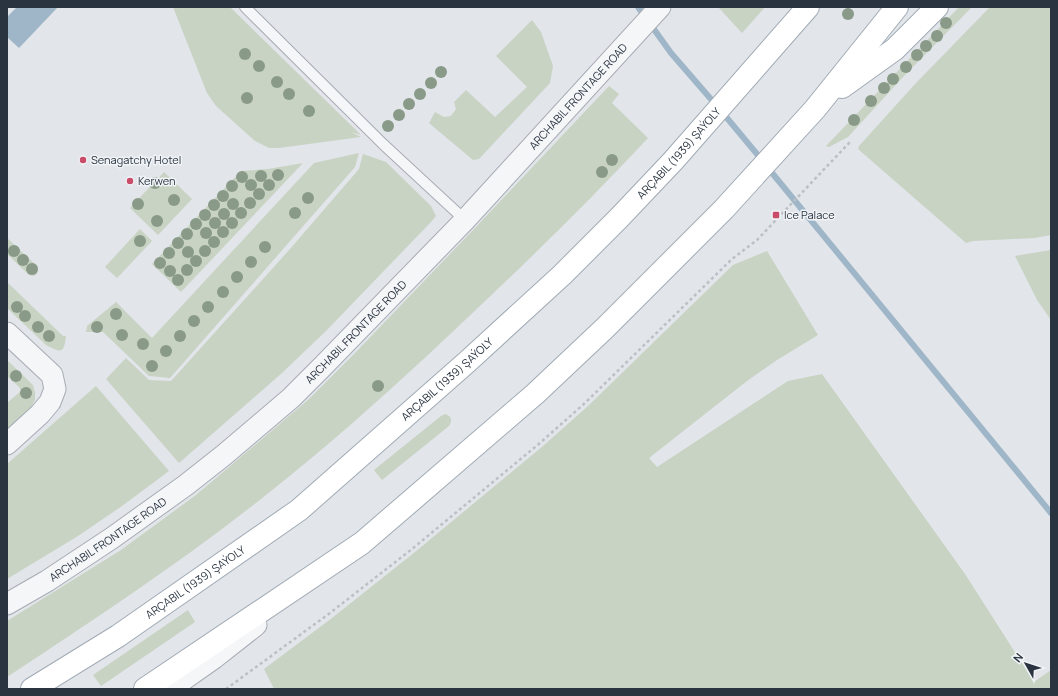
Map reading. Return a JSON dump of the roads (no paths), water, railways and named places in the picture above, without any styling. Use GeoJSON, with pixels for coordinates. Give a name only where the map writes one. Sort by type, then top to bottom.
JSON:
{"type":"FeatureCollection","features":[{"type":"Feature","properties":{"kind":"main road"},"geometry":{"type":"LineString","coordinates":[[769,52],[803,7]]}},
{"type":"Feature","properties":{"kind":"main road","name":"ARÇABIL (1939) ŞAÝOLY"},"geometry":{"type":"LineString","coordinates":[[32,689],[118,636],[299,510],[467,362],[562,275],[673,161],[808,7]]}},
{"type":"Feature","properties":{"kind":"main road"},"geometry":{"type":"LineString","coordinates":[[145,689],[362,543],[535,394],[605,328],[724,209],[817,106],[897,7]]}},
{"type":"Feature","properties":{"kind":"main road"},"geometry":{"type":"LineString","coordinates":[[817,106],[895,49],[937,7]]}},
{"type":"Feature","properties":{"kind":"street","name":"ARCHABIL FRONTAGE ROAD"},"geometry":{"type":"LineString","coordinates":[[7,604],[47,581],[112,538],[186,485],[258,427],[291,398],[465,220],[660,7]]}},
{"type":"Feature","properties":{"kind":"street"},"geometry":{"type":"LineString","coordinates":[[7,333],[52,375],[54,389],[50,402],[40,414],[7,444]]}},
{"type":"Feature","properties":{"kind":"street"},"geometry":{"type":"LineString","coordinates":[[170,689],[214,658],[362,543]]}},
{"type":"Feature","properties":{"kind":"lane"},"geometry":{"type":"LineString","coordinates":[[245,7],[384,145],[465,220]]}},
{"type":"Feature","properties":{"kind":"water"},"geometry":{"type":"Polygon","coordinates":[[[17,7],[58,7],[19,48],[7,37],[7,17],[17,7]]]}},
{"type":"Feature","properties":{"kind":"waterway"},"geometry":{"type":"LineString","coordinates":[[638,7],[671,53],[716,105]]}},
{"type":"Feature","properties":{"kind":"waterway"},"geometry":{"type":"LineString","coordinates":[[722,112],[762,160]]}},
{"type":"Feature","properties":{"kind":"waterway"},"geometry":{"type":"LineString","coordinates":[[768,168],[1051,513]]}},
{"type":"Feature","properties":{"kind":"place","name":"Senagatchy Hotel"},"geometry":{"type":"Point","coordinates":[83,160]}},
{"type":"Feature","properties":{"kind":"place","name":"Kerwen"},"geometry":{"type":"Point","coordinates":[130,181]}},
{"type":"Feature","properties":{"kind":"place","name":"Ice Palace"},"geometry":{"type":"Point","coordinates":[776,215]}}]}
